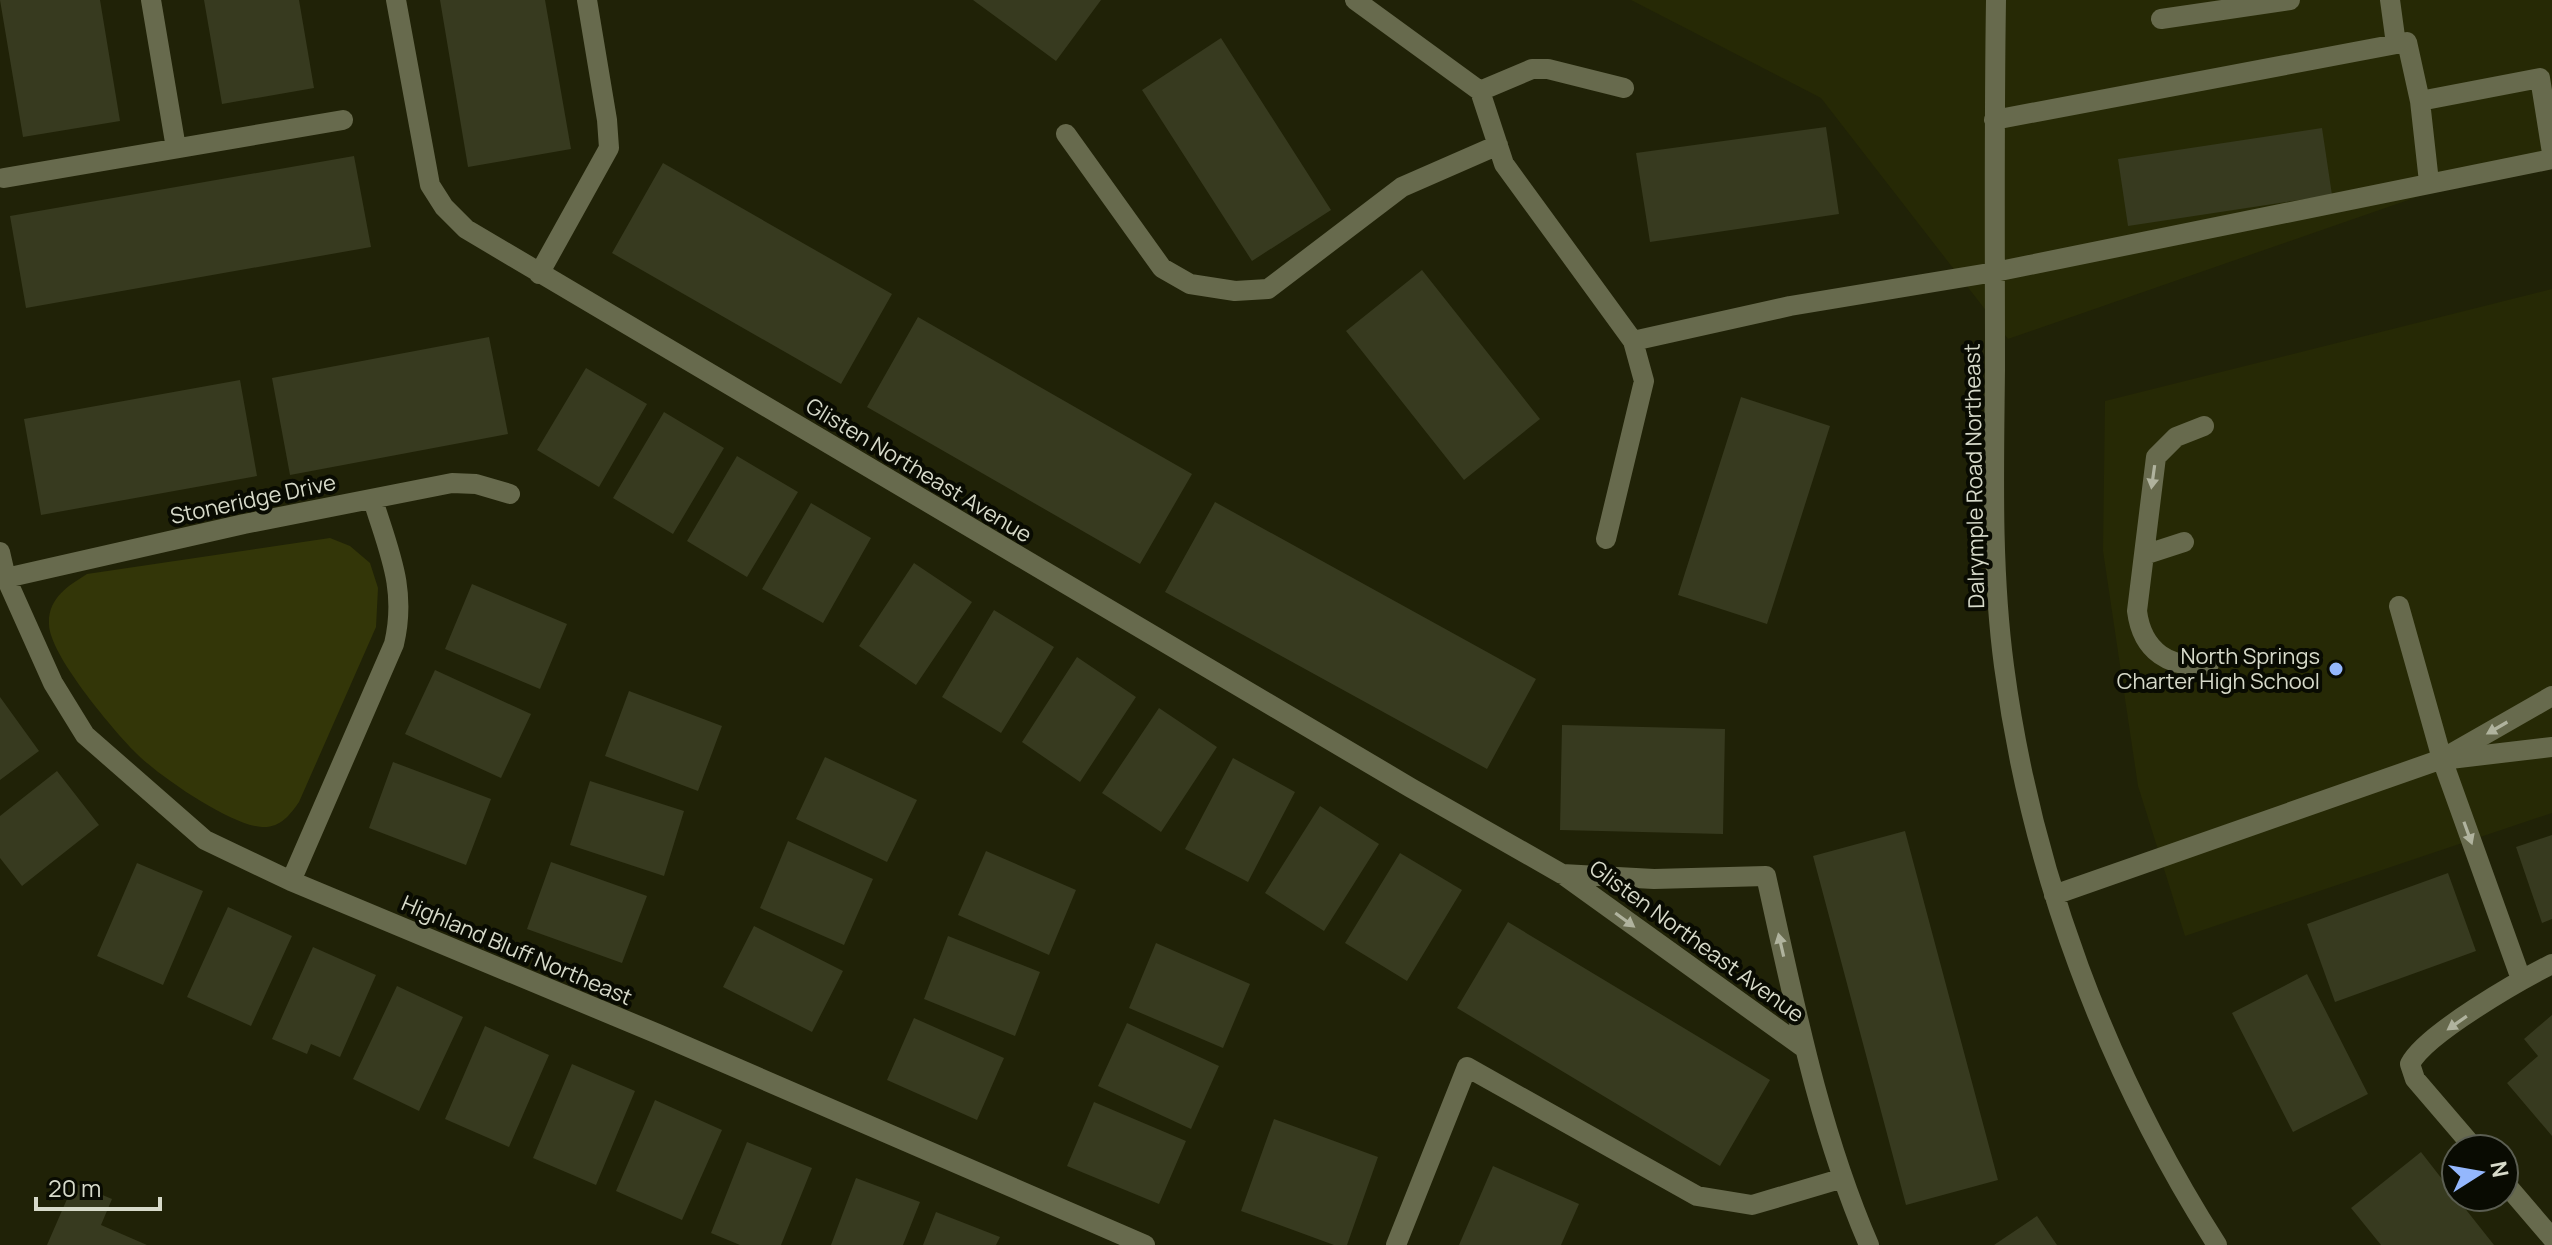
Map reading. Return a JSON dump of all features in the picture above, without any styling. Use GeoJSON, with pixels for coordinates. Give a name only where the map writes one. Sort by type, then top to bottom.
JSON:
{"type":"FeatureCollection","features":[{"type":"Feature","properties":{"kind":"street"},"geometry":{"type":"LineString","coordinates":[[151,0],[176,148]]}},
{"type":"Feature","properties":{"kind":"street","name":"Glisten Northeast Avenue"},"geometry":{"type":"LineString","coordinates":[[396,0],[430,185],[444,207],[466,229],[1356,756],[1562,874],[1804,1048]]}},
{"type":"Feature","properties":{"kind":"street"},"geometry":{"type":"LineString","coordinates":[[539,274],[609,148],[587,0]]}},
{"type":"Feature","properties":{"kind":"street"},"geometry":{"type":"LineString","coordinates":[[1355,0],[1480,91],[1504,164],[1633,341],[1644,381],[1606,539]]}},
{"type":"Feature","properties":{"kind":"street","name":"Dalrymple Road Northeast"},"geometry":{"type":"LineString","coordinates":[[1996,0],[1994,529],[2004,665],[2026,787],[2054,895],[2091,999],[2140,1112],[2217,1245]]}},
{"type":"Feature","properties":{"kind":"street"},"geometry":{"type":"LineString","coordinates":[[2390,0],[2396,44]]}},
{"type":"Feature","properties":{"kind":"street"},"geometry":{"type":"LineString","coordinates":[[2161,19],[2282,1]]}},
{"type":"Feature","properties":{"kind":"street"},"geometry":{"type":"LineString","coordinates":[[1994,120],[2407,42],[2420,101],[2429,182]]}},
{"type":"Feature","properties":{"kind":"street"},"geometry":{"type":"LineString","coordinates":[[1480,91],[1532,69],[1548,69],[1624,88]]}},
{"type":"Feature","properties":{"kind":"street"},"geometry":{"type":"LineString","coordinates":[[2420,101],[2540,78],[2552,153]]}},
{"type":"Feature","properties":{"kind":"street"},"geometry":{"type":"LineString","coordinates":[[4,178],[343,120]]}},
{"type":"Feature","properties":{"kind":"street"},"geometry":{"type":"LineString","coordinates":[[1066,134],[1162,268],[1190,284],[1235,291],[1268,289],[1402,187],[1498,145]]}},
{"type":"Feature","properties":{"kind":"street"},"geometry":{"type":"LineString","coordinates":[[1633,341],[1790,306],[1995,272],[2303,212],[2429,182],[2552,159]]}},
{"type":"Feature","properties":{"kind":"street"},"geometry":{"type":"LineString","coordinates":[[2204,426],[2176,437],[2156,457],[2137,611],[2142,636],[2157,653],[2179,664],[2209,664]]}},
{"type":"Feature","properties":{"kind":"street","name":"Stoneridge Drive"},"geometry":{"type":"LineString","coordinates":[[6,578],[244,524],[452,483],[476,484],[510,494]]}},
{"type":"Feature","properties":{"kind":"street"},"geometry":{"type":"LineString","coordinates":[[291,881],[394,644],[400,617],[400,586],[373,500]]}},
{"type":"Feature","properties":{"kind":"street"},"geometry":{"type":"LineString","coordinates":[[2144,555],[2184,542]]}},
{"type":"Feature","properties":{"kind":"street","name":"Highland Bluff Northeast"},"geometry":{"type":"LineString","coordinates":[[0,552],[6,578],[53,683],[85,735],[205,840],[291,881],[658,1034],[1145,1245]]}},
{"type":"Feature","properties":{"kind":"street"},"geometry":{"type":"LineString","coordinates":[[2399,606],[2442,759],[2521,979]]}},
{"type":"Feature","properties":{"kind":"street"},"geometry":{"type":"LineString","coordinates":[[2054,895],[2442,759],[2552,696]]}},
{"type":"Feature","properties":{"kind":"street"},"geometry":{"type":"LineString","coordinates":[[2442,759],[2552,747]]}},
{"type":"Feature","properties":{"kind":"street","name":"Glisten Northeast Avenue"},"geometry":{"type":"LineString","coordinates":[[1562,874],[1654,879],[1766,876],[1804,1048],[1840,1179],[1869,1245]]}},
{"type":"Feature","properties":{"kind":"street"},"geometry":{"type":"LineString","coordinates":[[2461,1133],[2415,1079],[2410,1064],[2423,1047],[2521,979],[2552,964]]}},
{"type":"Feature","properties":{"kind":"street"},"geometry":{"type":"LineString","coordinates":[[1396,1245],[1467,1067],[1697,1196],[1752,1205],[1840,1179]]}},
{"type":"Feature","properties":{"kind":"street"},"geometry":{"type":"LineString","coordinates":[[2520,1201],[2552,1238]]}},
{"type":"Feature","properties":{"kind":"shaded area"},"geometry":{"type":"Polygon","coordinates":[[[1631,0],[2552,0],[2552,150],[2008,339],[1821,98],[1631,0]]]}},
{"type":"Feature","properties":{"kind":"shaded area","name":"North Springs Charter High School"},"geometry":{"type":"Polygon","coordinates":[[[2552,289],[2552,813],[2185,936],[2138,786],[2103,551],[2105,401],[2552,289]]]}},
{"type":"Feature","properties":{"kind":"shaded area"},"geometry":{"type":"Polygon","coordinates":[[[330,538],[350,546],[370,563],[378,588],[376,627],[299,802],[279,823],[268,827],[248,824],[194,797],[133,750],[97,708],[59,653],[49,624],[52,607],[60,594],[87,574],[330,538]]]}},
{"type":"Feature","properties":{"kind":"building"},"geometry":{"type":"Polygon","coordinates":[[[0,0],[100,0],[120,121],[23,137],[0,0]]]}},
{"type":"Feature","properties":{"kind":"building"},"geometry":{"type":"Polygon","coordinates":[[[204,0],[299,0],[314,88],[222,104],[204,0]]]}},
{"type":"Feature","properties":{"kind":"building"},"geometry":{"type":"Polygon","coordinates":[[[440,0],[545,0],[571,149],[468,167],[440,0]]]}},
{"type":"Feature","properties":{"kind":"building"},"geometry":{"type":"Polygon","coordinates":[[[973,0],[1101,0],[1056,61],[973,0]]]}},
{"type":"Feature","properties":{"kind":"building"},"geometry":{"type":"Polygon","coordinates":[[[1221,38],[1331,210],[1252,261],[1142,90],[1221,38]]]}},
{"type":"Feature","properties":{"kind":"building"},"geometry":{"type":"Polygon","coordinates":[[[1826,127],[1839,214],[1650,242],[1636,153],[1826,127]]]}},
{"type":"Feature","properties":{"kind":"building"},"geometry":{"type":"Polygon","coordinates":[[[2322,128],[2332,195],[2128,226],[2118,159],[2322,128]]]}},
{"type":"Feature","properties":{"kind":"building"},"geometry":{"type":"Polygon","coordinates":[[[354,156],[371,247],[26,308],[10,216],[354,156]]]}},
{"type":"Feature","properties":{"kind":"building"},"geometry":{"type":"Polygon","coordinates":[[[663,163],[892,294],[841,384],[612,253],[663,163]]]}},
{"type":"Feature","properties":{"kind":"building"},"geometry":{"type":"Polygon","coordinates":[[[1422,270],[1540,419],[1464,480],[1346,331],[1422,270]]]}},
{"type":"Feature","properties":{"kind":"building"},"geometry":{"type":"Polygon","coordinates":[[[918,317],[1192,474],[1140,564],[867,407],[918,317]]]}},
{"type":"Feature","properties":{"kind":"building"},"geometry":{"type":"Polygon","coordinates":[[[489,337],[508,434],[290,475],[272,378],[489,337]]]}},
{"type":"Feature","properties":{"kind":"building"},"geometry":{"type":"Polygon","coordinates":[[[586,368],[647,404],[599,487],[537,450],[586,368]]]}},
{"type":"Feature","properties":{"kind":"building"},"geometry":{"type":"Polygon","coordinates":[[[240,380],[257,476],[41,515],[24,419],[240,380]]]}},
{"type":"Feature","properties":{"kind":"building"},"geometry":{"type":"Polygon","coordinates":[[[1741,397],[1830,426],[1767,624],[1678,595],[1741,397]]]}},
{"type":"Feature","properties":{"kind":"building"},"geometry":{"type":"Polygon","coordinates":[[[664,412],[724,448],[673,534],[613,498],[664,412]]]}},
{"type":"Feature","properties":{"kind":"building"},"geometry":{"type":"Polygon","coordinates":[[[737,456],[798,492],[747,577],[687,541],[737,456]]]}},
{"type":"Feature","properties":{"kind":"building"},"geometry":{"type":"Polygon","coordinates":[[[1215,502],[1536,679],[1487,769],[1165,592],[1215,502]]]}},
{"type":"Feature","properties":{"kind":"building"},"geometry":{"type":"Polygon","coordinates":[[[811,503],[871,538],[823,623],[762,589],[811,503]]]}},
{"type":"Feature","properties":{"kind":"building"},"geometry":{"type":"Polygon","coordinates":[[[914,563],[972,602],[916,685],[859,646],[914,563]]]}},
{"type":"Feature","properties":{"kind":"building"},"geometry":{"type":"Polygon","coordinates":[[[472,584],[567,624],[540,689],[445,649],[472,584]]]}},
{"type":"Feature","properties":{"kind":"building"},"geometry":{"type":"Polygon","coordinates":[[[994,610],[1054,647],[1001,733],[942,697],[994,610]]]}},
{"type":"Feature","properties":{"kind":"building"},"geometry":{"type":"Polygon","coordinates":[[[1077,657],[1136,697],[1080,782],[1022,742],[1077,657]]]}},
{"type":"Feature","properties":{"kind":"building"},"geometry":{"type":"Polygon","coordinates":[[[435,670],[531,714],[501,778],[405,734],[435,670]]]}},
{"type":"Feature","properties":{"kind":"building"},"geometry":{"type":"Polygon","coordinates":[[[629,691],[722,726],[698,791],[605,756],[629,691]]]}},
{"type":"Feature","properties":{"kind":"building"},"geometry":{"type":"Polygon","coordinates":[[[0,697],[39,751],[0,780],[0,697]]]}},
{"type":"Feature","properties":{"kind":"building"},"geometry":{"type":"Polygon","coordinates":[[[1159,708],[1217,747],[1161,832],[1102,793],[1159,708]]]}},
{"type":"Feature","properties":{"kind":"building"},"geometry":{"type":"Polygon","coordinates":[[[1562,725],[1725,729],[1723,834],[1560,830],[1562,725]]]}},
{"type":"Feature","properties":{"kind":"building"},"geometry":{"type":"Polygon","coordinates":[[[825,757],[917,800],[887,862],[796,819],[825,757]]]}},
{"type":"Feature","properties":{"kind":"building"},"geometry":{"type":"Polygon","coordinates":[[[1233,758],[1295,792],[1248,882],[1185,849],[1233,758]]]}},
{"type":"Feature","properties":{"kind":"building"},"geometry":{"type":"Polygon","coordinates":[[[393,762],[491,799],[466,865],[369,828],[393,762]]]}},
{"type":"Feature","properties":{"kind":"building"},"geometry":{"type":"Polygon","coordinates":[[[57,771],[99,825],[22,886],[0,858],[0,816],[57,771]]]}},
{"type":"Feature","properties":{"kind":"building"},"geometry":{"type":"Polygon","coordinates":[[[590,781],[684,811],[664,876],[570,845],[590,781]]]}},
{"type":"Feature","properties":{"kind":"building"},"geometry":{"type":"Polygon","coordinates":[[[1320,806],[1379,844],[1324,931],[1265,893],[1320,806]]]}},
{"type":"Feature","properties":{"kind":"building"},"geometry":{"type":"Polygon","coordinates":[[[1905,831],[1998,1180],[1906,1205],[1813,856],[1905,831]]]}},
{"type":"Feature","properties":{"kind":"building"},"geometry":{"type":"Polygon","coordinates":[[[2552,835],[2552,919],[2542,923],[2516,847],[2552,835]]]}},
{"type":"Feature","properties":{"kind":"building"},"geometry":{"type":"Polygon","coordinates":[[[788,841],[873,879],[844,945],[760,908],[788,841]]]}},
{"type":"Feature","properties":{"kind":"building"},"geometry":{"type":"Polygon","coordinates":[[[986,851],[1076,890],[1049,955],[958,915],[986,851]]]}},
{"type":"Feature","properties":{"kind":"building"},"geometry":{"type":"Polygon","coordinates":[[[1400,853],[1462,890],[1407,981],[1345,943],[1400,853]]]}},
{"type":"Feature","properties":{"kind":"building"},"geometry":{"type":"Polygon","coordinates":[[[551,862],[647,896],[622,963],[527,929],[551,862]]]}},
{"type":"Feature","properties":{"kind":"building"},"geometry":{"type":"Polygon","coordinates":[[[137,863],[203,891],[163,985],[97,956],[137,863]]]}},
{"type":"Feature","properties":{"kind":"building"},"geometry":{"type":"Polygon","coordinates":[[[2448,873],[2476,951],[2335,1002],[2307,924],[2448,873]]]}},
{"type":"Feature","properties":{"kind":"building"},"geometry":{"type":"Polygon","coordinates":[[[228,907],[292,936],[251,1026],[187,997],[228,907]]]}},
{"type":"Feature","properties":{"kind":"building"},"geometry":{"type":"Polygon","coordinates":[[[1508,922],[1770,1080],[1720,1166],[1457,1008],[1508,922]]]}},
{"type":"Feature","properties":{"kind":"building"},"geometry":{"type":"Polygon","coordinates":[[[754,926],[843,971],[812,1032],[723,987],[754,926]]]}},
{"type":"Feature","properties":{"kind":"building"},"geometry":{"type":"Polygon","coordinates":[[[948,936],[1040,972],[1015,1036],[924,999],[948,936]]]}},
{"type":"Feature","properties":{"kind":"building"},"geometry":{"type":"Polygon","coordinates":[[[1156,943],[1250,984],[1223,1048],[1129,1008],[1156,943]]]}},
{"type":"Feature","properties":{"kind":"building"},"geometry":{"type":"Polygon","coordinates":[[[313,947],[376,975],[340,1057],[311,1044],[307,1054],[272,1039],[313,947]]]}},
{"type":"Feature","properties":{"kind":"building"},"geometry":{"type":"Polygon","coordinates":[[[2307,974],[2368,1094],[2293,1132],[2232,1013],[2307,974]]]}},
{"type":"Feature","properties":{"kind":"building"},"geometry":{"type":"Polygon","coordinates":[[[397,986],[463,1017],[419,1111],[353,1079],[397,986]]]}},
{"type":"Feature","properties":{"kind":"building"},"geometry":{"type":"Polygon","coordinates":[[[2552,1015],[2552,1136],[2507,1083],[2538,1056],[2524,1039],[2552,1015]]]}},
{"type":"Feature","properties":{"kind":"building"},"geometry":{"type":"Polygon","coordinates":[[[914,1018],[1004,1058],[977,1120],[887,1080],[914,1018]]]}},
{"type":"Feature","properties":{"kind":"building"},"geometry":{"type":"Polygon","coordinates":[[[1127,1023],[1219,1066],[1191,1129],[1098,1086],[1127,1023]]]}},
{"type":"Feature","properties":{"kind":"building"},"geometry":{"type":"Polygon","coordinates":[[[485,1026],[549,1055],[509,1147],[445,1119],[485,1026]]]}},
{"type":"Feature","properties":{"kind":"building"},"geometry":{"type":"Polygon","coordinates":[[[572,1064],[635,1091],[596,1185],[533,1158],[572,1064]]]}},
{"type":"Feature","properties":{"kind":"building"},"geometry":{"type":"Polygon","coordinates":[[[655,1100],[722,1130],[682,1220],[616,1191],[655,1100]]]}},
{"type":"Feature","properties":{"kind":"building"},"geometry":{"type":"Polygon","coordinates":[[[1094,1102],[1186,1141],[1159,1204],[1067,1166],[1094,1102]]]}},
{"type":"Feature","properties":{"kind":"building"},"geometry":{"type":"Polygon","coordinates":[[[1274,1119],[1378,1157],[1347,1245],[1334,1245],[1241,1211],[1274,1119]]]}},
{"type":"Feature","properties":{"kind":"building"},"geometry":{"type":"Polygon","coordinates":[[[747,1142],[812,1168],[781,1245],[740,1245],[711,1233],[747,1142]]]}},
{"type":"Feature","properties":{"kind":"building"},"geometry":{"type":"Polygon","coordinates":[[[2421,1152],[2440,1176],[2440,1213],[2469,1213],[2494,1245],[2381,1245],[2351,1208],[2421,1152]]]}},
{"type":"Feature","properties":{"kind":"building"},"geometry":{"type":"Polygon","coordinates":[[[1493,1166],[1579,1204],[1561,1245],[1459,1245],[1493,1166]]]}},
{"type":"Feature","properties":{"kind":"building"},"geometry":{"type":"Polygon","coordinates":[[[856,1178],[920,1202],[903,1245],[831,1245],[856,1178]]]}},
{"type":"Feature","properties":{"kind":"building"},"geometry":{"type":"Polygon","coordinates":[[[74,1183],[112,1199],[101,1225],[147,1245],[47,1245],[74,1183]]]}},
{"type":"Feature","properties":{"kind":"building"},"geometry":{"type":"Polygon","coordinates":[[[936,1212],[1000,1237],[996,1245],[923,1245],[936,1212]]]}},
{"type":"Feature","properties":{"kind":"building"},"geometry":{"type":"Polygon","coordinates":[[[2037,1216],[2057,1245],[1994,1245],[2037,1216]]]}},
{"type":"Feature","properties":{"kind":"place","name":"North Springs Charter High School"},"geometry":{"type":"Point","coordinates":[2336,669]}}]}
